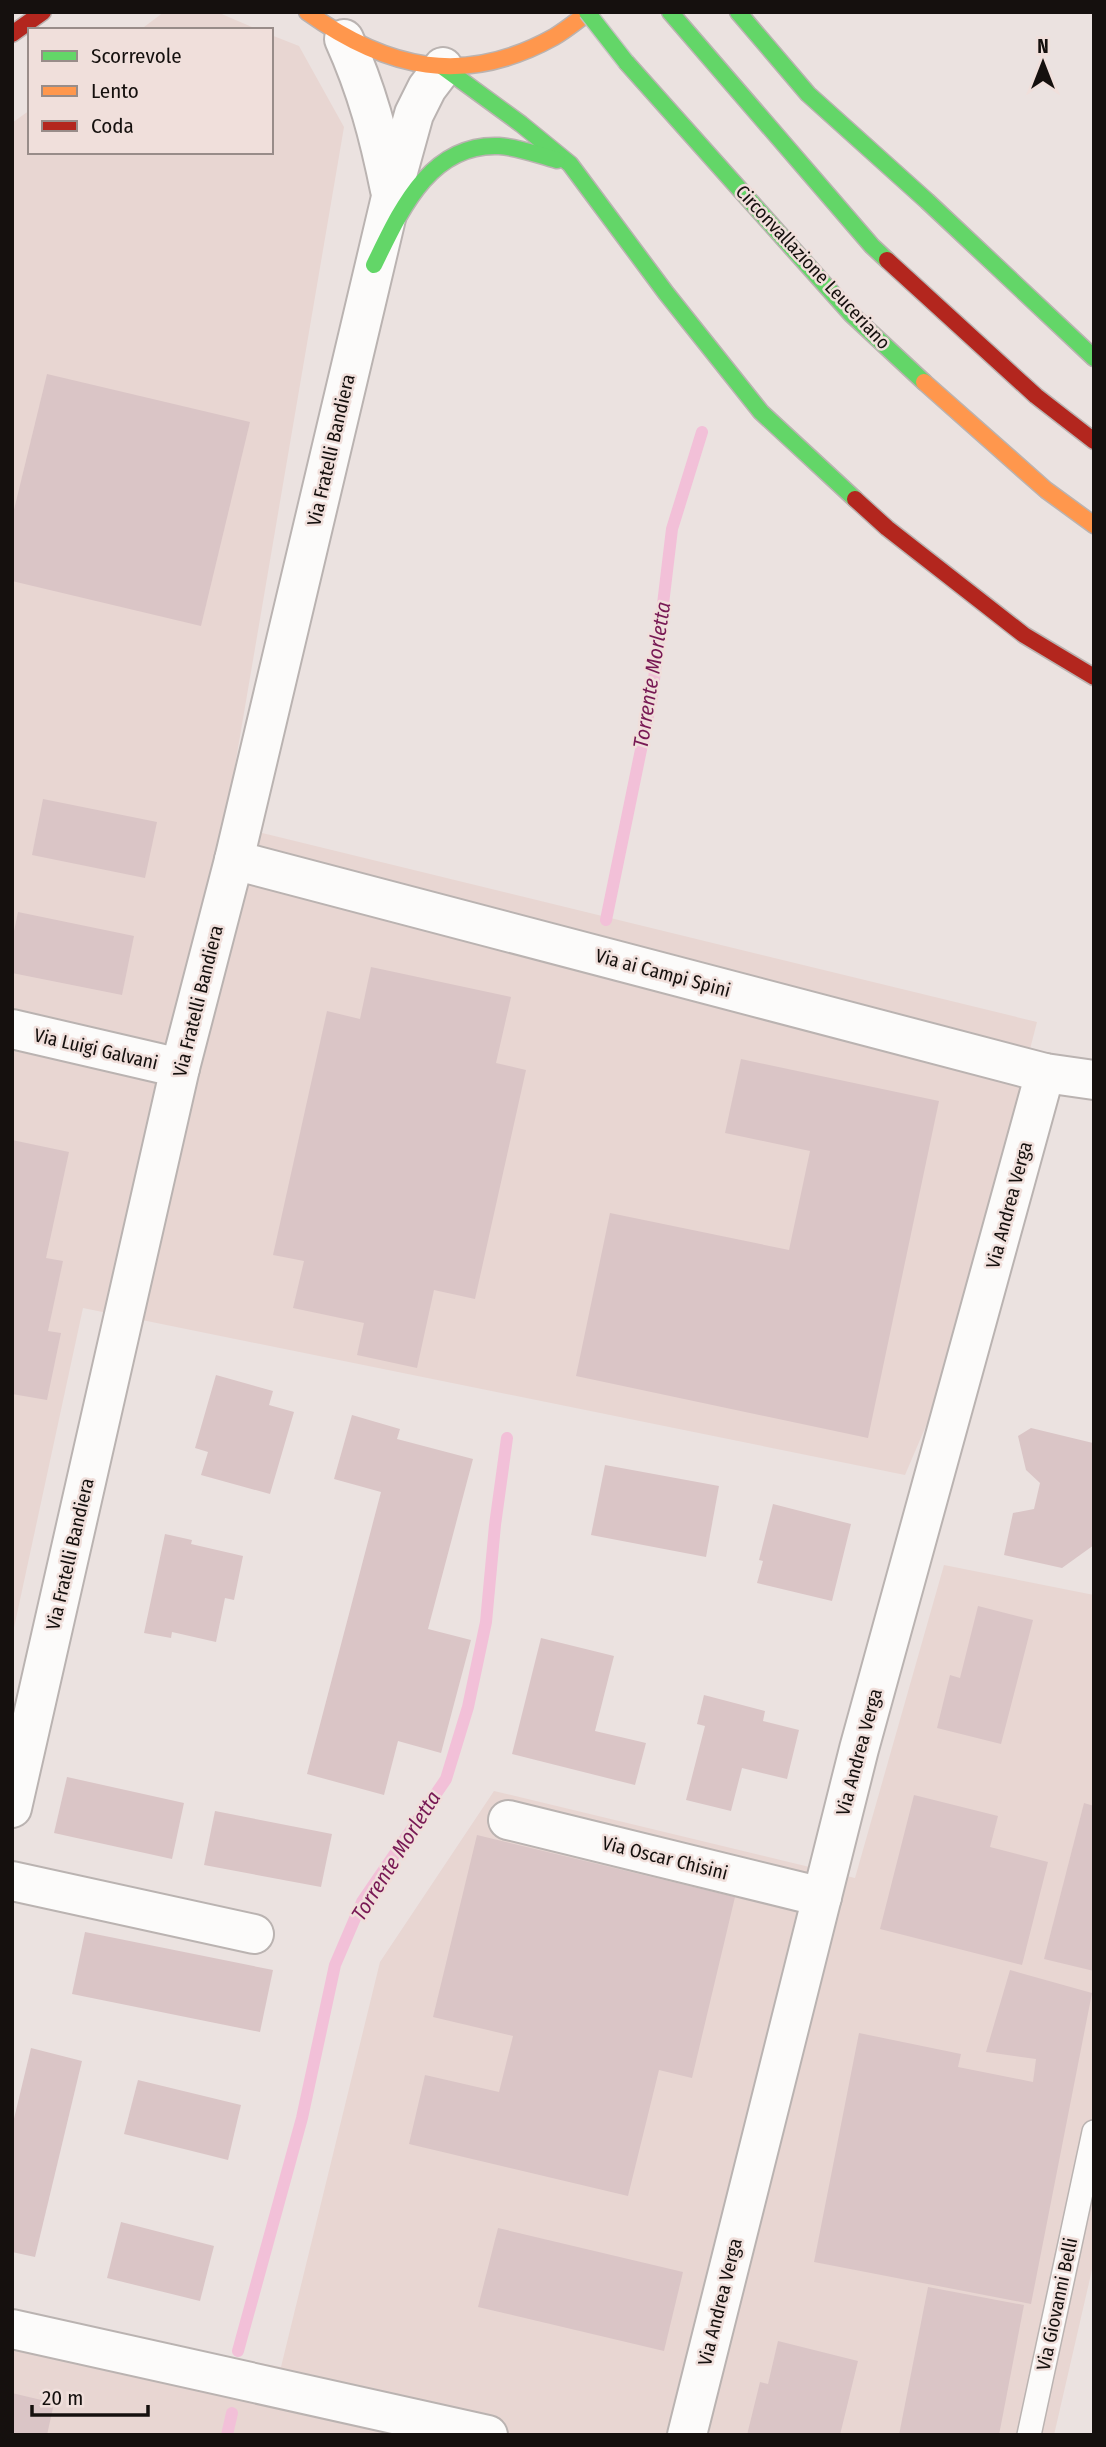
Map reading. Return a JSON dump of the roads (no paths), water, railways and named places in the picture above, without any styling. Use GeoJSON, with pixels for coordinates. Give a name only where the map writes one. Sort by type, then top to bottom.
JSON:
{"type":"FeatureCollection","features":[{"type":"Feature","properties":{"kind":"main road"},"geometry":{"type":"LineString","coordinates":[[12,34],[44,12]]}},
{"type":"Feature","properties":{"kind":"main road"},"geometry":{"type":"LineString","coordinates":[[307,12],[344,39],[379,55],[406,63],[443,67],[489,63],[527,52],[568,30],[588,12]]}},
{"type":"Feature","properties":{"kind":"main road","name":"Circonvallazione Leuceriano"},"geometry":{"type":"LineString","coordinates":[[588,12],[626,62],[851,314],[1036,482],[1094,525]]}},
{"type":"Feature","properties":{"kind":"main road"},"geometry":{"type":"LineString","coordinates":[[670,12],[872,246],[1036,396],[1094,441]]}},
{"type":"Feature","properties":{"kind":"main road"},"geometry":{"type":"LineString","coordinates":[[738,12],[808,94],[1094,358]]}},
{"type":"Feature","properties":{"kind":"main road"},"geometry":{"type":"LineString","coordinates":[[443,67],[570,164],[666,293],[761,412],[887,527],[1024,635],[1094,677]]}},
{"type":"Feature","properties":{"kind":"main road"},"geometry":{"type":"LineString","coordinates":[[374,265],[407,199],[451,154],[470,147],[498,146],[570,164]]}},
{"type":"Feature","properties":{"kind":"street","name":"Via Fratelli Bandiera"},"geometry":{"type":"LineString","coordinates":[[344,39],[372,107],[391,197]]}},
{"type":"Feature","properties":{"kind":"street","name":"Via Fratelli Bandiera"},"geometry":{"type":"LineString","coordinates":[[12,1808],[180,1069],[234,860],[374,265],[414,114],[443,67]]}},
{"type":"Feature","properties":{"kind":"street","name":"Via ai Campi Spini"},"geometry":{"type":"LineString","coordinates":[[234,860],[1045,1073],[1094,1080]]}},
{"type":"Feature","properties":{"kind":"street","name":"Via Luigi Galvani"},"geometry":{"type":"LineString","coordinates":[[12,1029],[180,1069]]}},
{"type":"Feature","properties":{"kind":"street","name":"Via Andrea Verga"},"geometry":{"type":"LineString","coordinates":[[687,2435],[859,1749],[1045,1073]]}},
{"type":"Feature","properties":{"kind":"street","name":"Via Oscar Chisini"},"geometry":{"type":"LineString","coordinates":[[509,1820],[822,1897]]}},
{"type":"Feature","properties":{"kind":"street"},"geometry":{"type":"LineString","coordinates":[[12,1881],[254,1934]]}},
{"type":"Feature","properties":{"kind":"street"},"geometry":{"type":"LineString","coordinates":[[12,2329],[488,2435]]}},
{"type":"Feature","properties":{"kind":"lane","name":"Via Giovanni Belli"},"geometry":{"type":"LineString","coordinates":[[1029,2435],[1094,2132]]}},
{"type":"Feature","properties":{"kind":"waterway","name":"Torrente Morletta"},"geometry":{"type":"LineString","coordinates":[[606,920],[652,696],[672,529],[702,432]]}},
{"type":"Feature","properties":{"kind":"waterway","name":"Torrente Morletta"},"geometry":{"type":"LineString","coordinates":[[238,2351],[302,2118],[335,1965],[362,1902],[446,1779],[468,1707],[486,1622],[507,1438]]}},
{"type":"Feature","properties":{"kind":"waterway","name":"Torrente Morletta"},"geometry":{"type":"LineString","coordinates":[[227,2435],[232,2413]]}}]}
